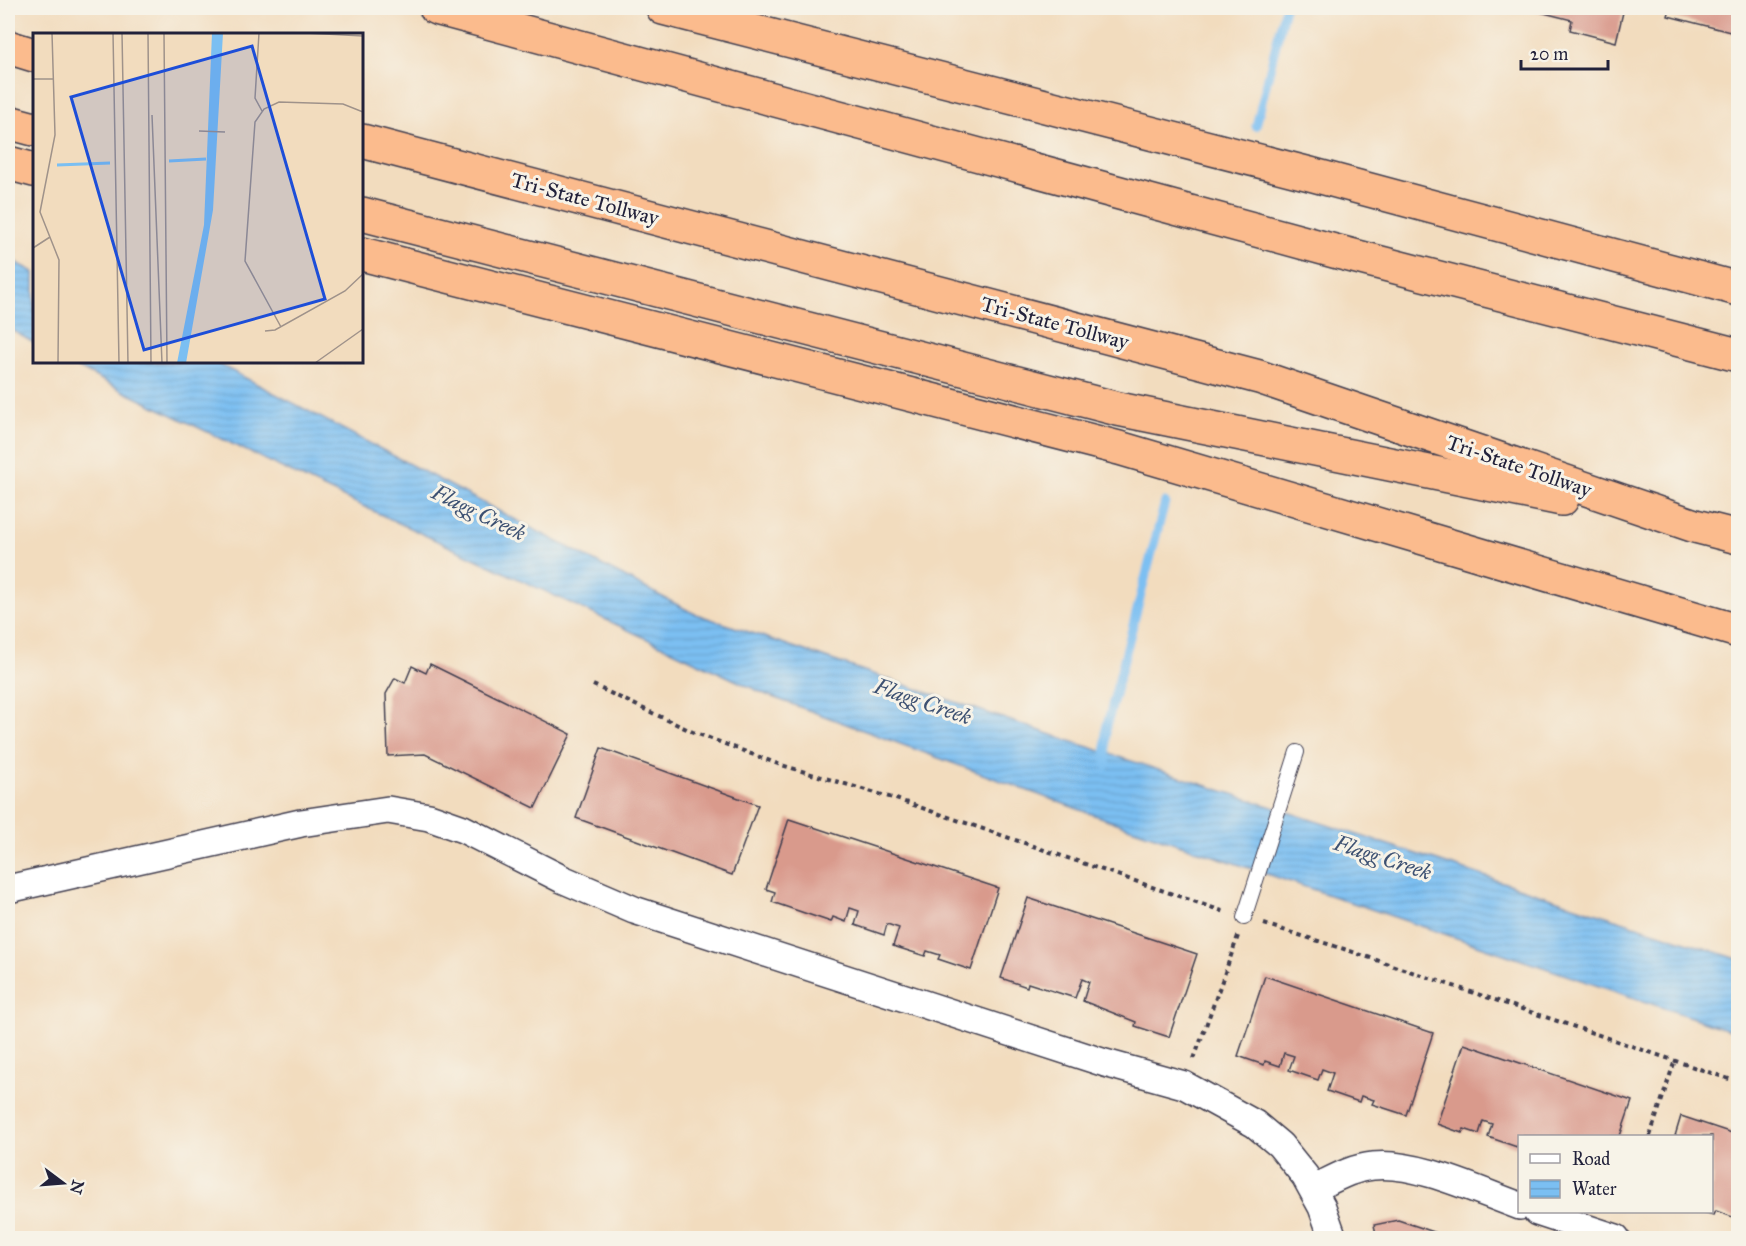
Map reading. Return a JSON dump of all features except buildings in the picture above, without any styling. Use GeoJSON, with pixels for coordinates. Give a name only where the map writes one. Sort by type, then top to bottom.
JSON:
{"type":"FeatureCollection","features":[{"type":"Feature","properties":{"kind":"highway"},"geometry":{"type":"LineString","coordinates":[[435,8],[1327,249],[1738,355]]}},
{"type":"Feature","properties":{"kind":"highway"},"geometry":{"type":"LineString","coordinates":[[663,8],[1310,174],[1738,289]]}},
{"type":"Feature","properties":{"kind":"highway"},"geometry":{"type":"LineString","coordinates":[[8,47],[33,55]]}},
{"type":"Feature","properties":{"kind":"highway"},"geometry":{"type":"LineString","coordinates":[[8,122],[33,129]]}},
{"type":"Feature","properties":{"kind":"highway","name":"Tri-State Tollway"},"geometry":{"type":"LineString","coordinates":[[363,141],[1259,377],[1695,526],[1738,537]]}},
{"type":"Feature","properties":{"kind":"highway"},"geometry":{"type":"LineString","coordinates":[[8,163],[33,170]]}},
{"type":"Feature","properties":{"kind":"highway"},"geometry":{"type":"LineString","coordinates":[[363,214],[1118,409],[1695,526]]}},
{"type":"Feature","properties":{"kind":"highway"},"geometry":{"type":"LineString","coordinates":[[363,254],[1119,448],[1738,631]]}},
{"type":"Feature","properties":{"kind":"street"},"geometry":{"type":"LineString","coordinates":[[8,890],[301,823],[388,810],[429,817],[463,829],[562,879],[634,910],[1094,1059],[1184,1085],[1255,1124],[1280,1145],[1312,1189],[1322,1207],[1333,1239]]}},
{"type":"Feature","properties":{"kind":"street"},"geometry":{"type":"LineString","coordinates":[[1312,1189],[1347,1173],[1373,1166],[1407,1169],[1518,1205]]}},
{"type":"Feature","properties":{"kind":"street"},"geometry":{"type":"LineString","coordinates":[[1540,1213],[1616,1239]]}},
{"type":"Feature","properties":{"kind":"lane"},"geometry":{"type":"LineString","coordinates":[[1244,918],[1297,752]]}},
{"type":"Feature","properties":{"kind":"path"},"geometry":{"type":"LineString","coordinates":[[593,685],[693,732],[778,764],[896,799],[1244,918],[1355,952],[1738,1082]]}},
{"type":"Feature","properties":{"kind":"path"},"geometry":{"type":"LineString","coordinates":[[1184,1085],[1244,918]]}},
{"type":"Feature","properties":{"kind":"path"},"geometry":{"type":"LineString","coordinates":[[1651,1135],[1675,1060]]}},
{"type":"Feature","properties":{"kind":"water"},"geometry":{"type":"Polygon","coordinates":[[[8,258],[33,271],[33,342],[8,328],[8,258]]]}},
{"type":"Feature","properties":{"kind":"water","name":"Flagg Creek"},"geometry":{"type":"Polygon","coordinates":[[[70,363],[217,363],[693,613],[1073,742],[1738,959],[1738,1033],[1116,823],[767,695],[309,481],[70,363]]]}},
{"type":"Feature","properties":{"kind":"waterway"},"geometry":{"type":"LineString","coordinates":[[1256,126],[1285,8]]}},
{"type":"Feature","properties":{"kind":"waterway"},"geometry":{"type":"LineString","coordinates":[[1106,765],[1106,729],[1165,502]]}}]}
